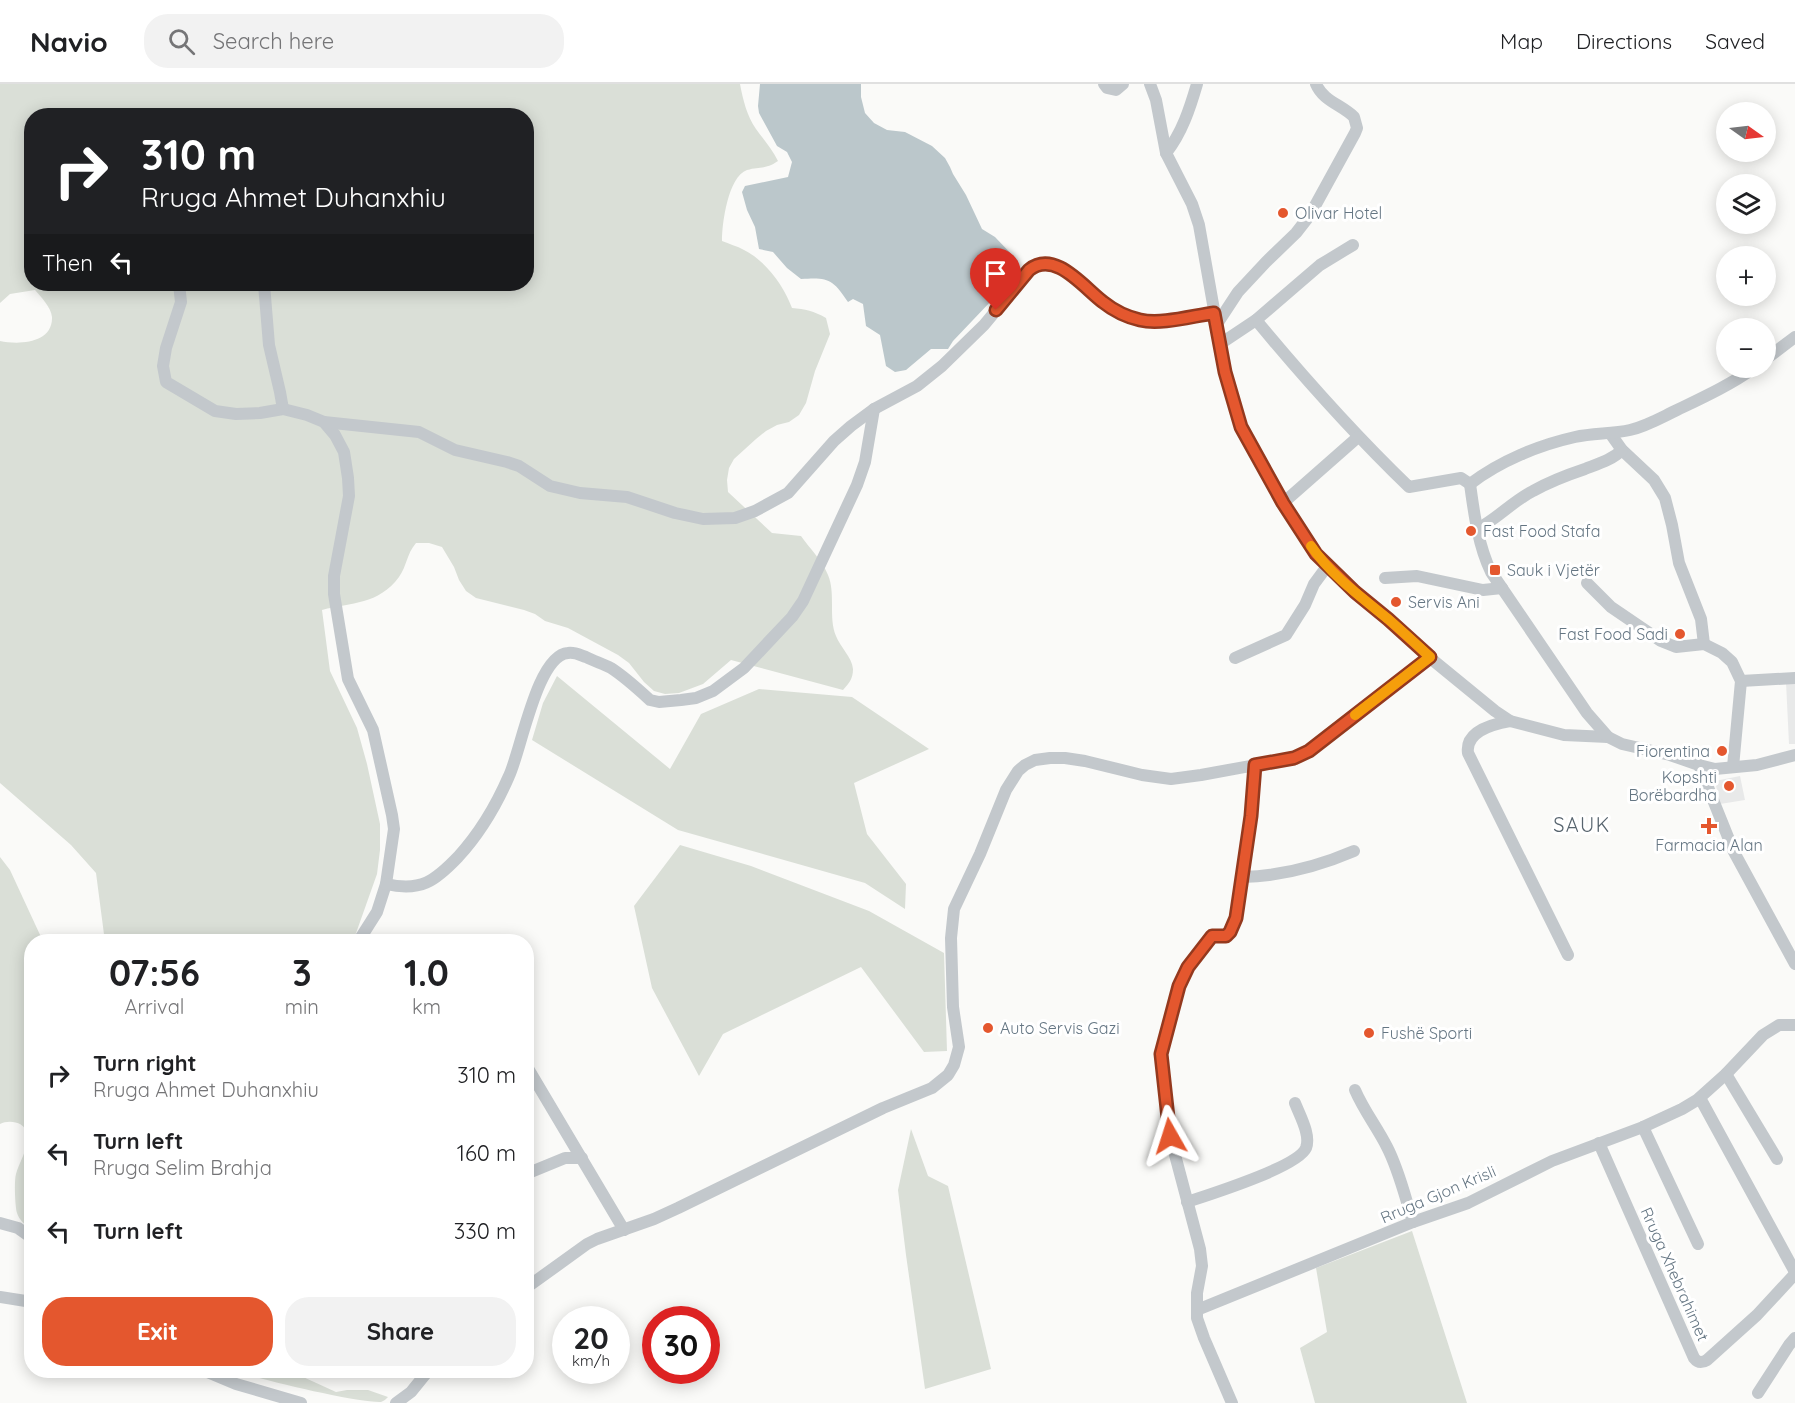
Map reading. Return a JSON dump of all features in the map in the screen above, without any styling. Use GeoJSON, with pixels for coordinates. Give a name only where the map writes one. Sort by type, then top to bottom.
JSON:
{"type":"FeatureCollection","features":[{"type":"Feature","properties":{"kind":"street"},"geometry":{"type":"LineString","coordinates":[[1104,84],[1107,88],[1116,90],[1123,84]]}},
{"type":"Feature","properties":{"kind":"street"},"geometry":{"type":"LineString","coordinates":[[1150,84],[1156,100],[1166,153],[1192,204],[1199,225],[1225,372],[1241,427],[1283,503],[1316,554],[1355,592],[1430,657],[1510,721],[1564,735],[1608,737]]}},
{"type":"Feature","properties":{"kind":"street"},"geometry":{"type":"LineString","coordinates":[[1166,153],[1186,119],[1197,84]]}},
{"type":"Feature","properties":{"kind":"street"},"geometry":{"type":"LineString","coordinates":[[180,291],[181,302],[166,348],[163,366],[166,382],[215,411],[236,414],[283,409],[308,415],[324,422],[419,432],[455,450],[519,466],[550,486],[580,493],[627,497],[675,513],[703,519],[735,518],[755,511],[788,493],[834,441],[874,409],[917,386],[942,366],[984,325],[1033,266],[1045,264],[1062,268],[1102,302],[1139,320],[1216,319],[1310,215],[1355,133],[1357,128],[1354,117],[1328,99],[1316,84]]}},
{"type":"Feature","properties":{"kind":"street"},"geometry":{"type":"LineString","coordinates":[[1220,344],[1256,320],[1320,265],[1353,245]]}},
{"type":"Feature","properties":{"kind":"street"},"geometry":{"type":"LineString","coordinates":[[265,291],[269,345],[283,409]]}},
{"type":"Feature","properties":{"kind":"street"},"geometry":{"type":"LineString","coordinates":[[1256,320],[1328,405],[1409,487],[1461,478],[1470,484],[1484,557],[1502,588],[1587,713],[1608,737],[1622,744],[1671,755],[1715,769],[1757,765],[1795,756]]}},
{"type":"Feature","properties":{"kind":"street"},"geometry":{"type":"LineString","coordinates":[[1776,351],[1795,337]]}},
{"type":"Feature","properties":{"kind":"street"},"geometry":{"type":"LineString","coordinates":[[1470,484],[1509,460],[1539,448],[1574,437],[1631,430],[1648,424],[1738,378]]}},
{"type":"Feature","properties":{"kind":"street"},"geometry":{"type":"LineString","coordinates":[[386,884],[407,887],[431,882],[444,872],[472,842],[495,807],[510,774],[537,688],[549,665],[557,657],[566,653],[577,654],[609,667],[650,700],[659,702],[696,698],[713,691],[729,681],[760,654],[803,601],[847,508],[865,462],[874,409]]}},
{"type":"Feature","properties":{"kind":"street"},"geometry":{"type":"LineString","coordinates":[[324,422],[335,435],[344,452],[348,478],[349,496],[334,576],[334,594],[348,679],[373,730],[394,830],[386,884],[377,912],[363,934]]}},
{"type":"Feature","properties":{"kind":"street"},"geometry":{"type":"LineString","coordinates":[[1610,433],[1622,450],[1654,480],[1665,498],[1679,563],[1701,619],[1704,644]]}},
{"type":"Feature","properties":{"kind":"street"},"geometry":{"type":"LineString","coordinates":[[1283,503],[1358,437]]}},
{"type":"Feature","properties":{"kind":"street"},"geometry":{"type":"LineString","coordinates":[[1479,528],[1532,491],[1602,463],[1615,457],[1622,450]]}},
{"type":"Feature","properties":{"kind":"street"},"geometry":{"type":"LineString","coordinates":[[1235,658],[1286,635],[1294,625],[1314,584],[1328,565]]}},
{"type":"Feature","properties":{"kind":"street"},"geometry":{"type":"LineString","coordinates":[[1385,578],[1417,576],[1483,590],[1502,588]]}},
{"type":"Feature","properties":{"kind":"street"},"geometry":{"type":"LineString","coordinates":[[1587,583],[1611,607],[1661,642],[1676,646],[1704,644],[1722,653],[1731,662],[1741,681],[1733,767]]}},
{"type":"Feature","properties":{"kind":"street"},"geometry":{"type":"LineString","coordinates":[[534,1282],[597,1239],[678,1208],[883,1108],[942,1082],[954,1065],[959,1047],[953,1007],[951,945],[954,909],[980,854],[1006,790],[1018,771],[1025,765],[1035,760],[1065,758],[1142,776],[1171,779],[1294,758],[1309,751],[1430,657]]}},
{"type":"Feature","properties":{"kind":"street"},"geometry":{"type":"LineString","coordinates":[[1741,681],[1795,678]]}},
{"type":"Feature","properties":{"kind":"street"},"geometry":{"type":"LineString","coordinates":[[1510,721],[1489,726],[1474,736],[1468,741],[1468,753],[1568,955]]}},
{"type":"Feature","properties":{"kind":"street"},"geometry":{"type":"LineString","coordinates":[[1232,1403],[1200,1327],[1197,1293],[1202,1266],[1200,1249],[1170,1136],[1161,1054],[1179,986],[1188,967],[1212,936],[1226,936],[1230,932],[1236,918],[1243,877],[1255,765]]}},
{"type":"Feature","properties":{"kind":"street"},"geometry":{"type":"LineString","coordinates":[[1700,765],[1734,852],[1795,964]]}},
{"type":"Feature","properties":{"kind":"street"},"geometry":{"type":"LineString","coordinates":[[1243,877],[1308,868],[1325,864],[1354,851]]}},
{"type":"Feature","properties":{"kind":"street","name":"Rruga Gjon Krisli"},"geometry":{"type":"LineString","coordinates":[[1197,1310],[1413,1222],[1468,1203],[1552,1161],[1643,1127],[1682,1109],[1700,1098],[1763,1035],[1779,1025],[1795,1025]]}},
{"type":"Feature","properties":{"kind":"street"},"geometry":{"type":"LineString","coordinates":[[1726,1074],[1777,1158]]}},
{"type":"Feature","properties":{"kind":"street"},"geometry":{"type":"LineString","coordinates":[[534,1078],[624,1230]]}},
{"type":"Feature","properties":{"kind":"street"},"geometry":{"type":"LineString","coordinates":[[1355,1090],[1361,1105],[1387,1146],[1413,1222]]}},
{"type":"Feature","properties":{"kind":"street"},"geometry":{"type":"LineString","coordinates":[[1700,1098],[1795,1273]]}},
{"type":"Feature","properties":{"kind":"street"},"geometry":{"type":"LineString","coordinates":[[1186,1202],[1278,1169],[1300,1156],[1306,1149],[1307,1139],[1295,1103]]}},
{"type":"Feature","properties":{"kind":"street"},"geometry":{"type":"LineString","coordinates":[[1643,1127],[1698,1244]]}},
{"type":"Feature","properties":{"kind":"street","name":"Rruga Xhebrahimet"},"geometry":{"type":"LineString","coordinates":[[1599,1143],[1694,1358],[1698,1362],[1707,1360],[1757,1315],[1795,1273]]}},
{"type":"Feature","properties":{"kind":"street"},"geometry":{"type":"LineString","coordinates":[[534,1171],[565,1158],[582,1158]]}},
{"type":"Feature","properties":{"kind":"street"},"geometry":{"type":"LineString","coordinates":[[0,1223],[18,1228],[24,1232]]}},
{"type":"Feature","properties":{"kind":"street"},"geometry":{"type":"LineString","coordinates":[[0,1297],[24,1301]]}},
{"type":"Feature","properties":{"kind":"street"},"geometry":{"type":"LineString","coordinates":[[1758,1394],[1788,1345],[1795,1338]]}},
{"type":"Feature","properties":{"kind":"street"},"geometry":{"type":"LineString","coordinates":[[222,1378],[301,1403]]}},
{"type":"Feature","properties":{"kind":"street"},"geometry":{"type":"LineString","coordinates":[[396,1403],[411,1392],[422,1378]]}},
{"type":"Feature","properties":{"kind":"shaded area"},"geometry":{"type":"Polygon","coordinates":[[[0,84],[740,84],[750,119],[778,161],[740,174],[727,201],[722,241],[752,255],[767,267],[784,291],[792,308],[809,311],[826,318],[830,334],[815,371],[806,403],[799,415],[789,422],[766,431],[734,459],[729,468],[728,492],[772,533],[801,536],[823,564],[832,590],[834,629],[853,669],[849,683],[843,690],[731,660],[703,684],[679,693],[665,694],[654,691],[629,663],[568,628],[545,621],[524,610],[476,598],[466,591],[442,547],[429,543],[416,543],[399,577],[382,593],[364,601],[322,610],[330,671],[357,728],[380,824],[377,874],[356,934],[104,934],[96,873],[71,845],[0,783],[0,341],[16,343],[33,341],[47,333],[51,326],[51,313],[36,291],[534,291],[534,108],[24,108],[24,291],[29,291],[10,294],[0,303],[0,84]]]}},
{"type":"Feature","properties":{"kind":"shaded area"},"geometry":{"type":"Polygon","coordinates":[[[760,84],[861,84],[865,113],[874,123],[887,130],[905,132],[932,146],[945,158],[982,229],[995,237],[1018,261],[1017,271],[1012,279],[948,349],[931,349],[906,370],[895,372],[886,366],[880,335],[866,326],[863,304],[853,299],[848,302],[838,288],[829,281],[801,279],[773,252],[759,249],[755,227],[742,192],[745,186],[788,177],[792,162],[787,152],[777,146],[759,113],[760,84]]]}},
{"type":"Feature","properties":{"kind":"shaded area"},"geometry":{"type":"Polygon","coordinates":[[[557,676],[670,769],[701,714],[759,689],[852,697],[929,749],[854,783],[867,834],[906,884],[905,909],[865,883],[678,830],[532,740],[543,703],[557,676]]]}},
{"type":"Feature","properties":{"kind":"shaded area"},"geometry":{"type":"Polygon","coordinates":[[[1786,682],[1795,682],[1795,744],[1789,744],[1786,682]]]}},
{"type":"Feature","properties":{"kind":"shaded area","name":"Kopshti Borëbardha"},"geometry":{"type":"Polygon","coordinates":[[[1740,776],[1745,800],[1720,804],[1715,781],[1740,776]]]}},
{"type":"Feature","properties":{"kind":"shaded area"},"geometry":{"type":"Polygon","coordinates":[[[680,845],[751,866],[869,911],[944,953],[947,1051],[924,1052],[861,967],[723,1034],[699,1076],[652,988],[634,906],[680,845]]]}},
{"type":"Feature","properties":{"kind":"shaded area"},"geometry":{"type":"Polygon","coordinates":[[[0,857],[10,870],[40,934],[24,934],[24,1127],[16,1122],[0,1124],[0,857]]]}},
{"type":"Feature","properties":{"kind":"shaded area"},"geometry":{"type":"Polygon","coordinates":[[[911,1129],[928,1176],[948,1186],[991,1369],[925,1389],[898,1190],[911,1129]]]}},
{"type":"Feature","properties":{"kind":"shaded area"},"geometry":{"type":"Polygon","coordinates":[[[24,1154],[24,1223],[16,1210],[16,1174],[24,1154]]]}},
{"type":"Feature","properties":{"kind":"shaded area"},"geometry":{"type":"Polygon","coordinates":[[[1412,1231],[1467,1403],[1315,1403],[1300,1348],[1327,1332],[1316,1268],[1412,1231]]]}},
{"type":"Feature","properties":{"kind":"shaded area"},"geometry":{"type":"Polygon","coordinates":[[[260,1378],[305,1378],[336,1392],[368,1390],[388,1397],[381,1402],[369,1401],[260,1378]]]}},
{"type":"Feature","properties":{"kind":"slow traffic"},"geometry":{"type":"LineString","coordinates":[[1311,546],[1316,554],[1355,592],[1430,657],[1355,715]]}},
{"type":"Feature","properties":{"kind":"place","name":"Olivar Hotel"},"geometry":{"type":"Point","coordinates":[1283,213]}},
{"type":"Feature","properties":{"kind":"place","name":"Fast Food Stafa"},"geometry":{"type":"Point","coordinates":[1471,531]}},
{"type":"Feature","properties":{"kind":"place","name":"Sauk i Vjetër"},"geometry":{"type":"Point","coordinates":[1495,570]}},
{"type":"Feature","properties":{"kind":"place","name":"Servis Ani"},"geometry":{"type":"Point","coordinates":[1396,602]}},
{"type":"Feature","properties":{"kind":"place","name":"Fast Food Sadi"},"geometry":{"type":"Point","coordinates":[1680,634]}},
{"type":"Feature","properties":{"kind":"place","name":"Fiorentina"},"geometry":{"type":"Point","coordinates":[1722,751]}},
{"type":"Feature","properties":{"kind":"place","name":"Kopshti Borëbardha"},"geometry":{"type":"Point","coordinates":[1729,786]}},
{"type":"Feature","properties":{"kind":"place","name":"Farmacia Alan"},"geometry":{"type":"Point","coordinates":[1709,826]}},
{"type":"Feature","properties":{"kind":"place","name":"Auto Servis Gazi"},"geometry":{"type":"Point","coordinates":[988,1028]}},
{"type":"Feature","properties":{"kind":"place","name":"Fushë Sporti"},"geometry":{"type":"Point","coordinates":[1369,1033]}},
{"type":"Feature","properties":{"kind":"district","name":"SAUK"},"geometry":{"type":"Point","coordinates":[1582,825]}},
{"type":"Feature","properties":{"kind":"route"},"geometry":{"type":"LineString","coordinates":[[996,310],[1033,266],[1045,264],[1062,268],[1102,302],[1139,320],[1162,321],[1214,313],[1225,372],[1241,427],[1301,532],[1316,554],[1355,592],[1430,657],[1309,751],[1294,758],[1255,765],[1251,816],[1236,918],[1230,932],[1226,936],[1212,936],[1188,967],[1179,986],[1161,1054],[1170,1136]]}}]}
